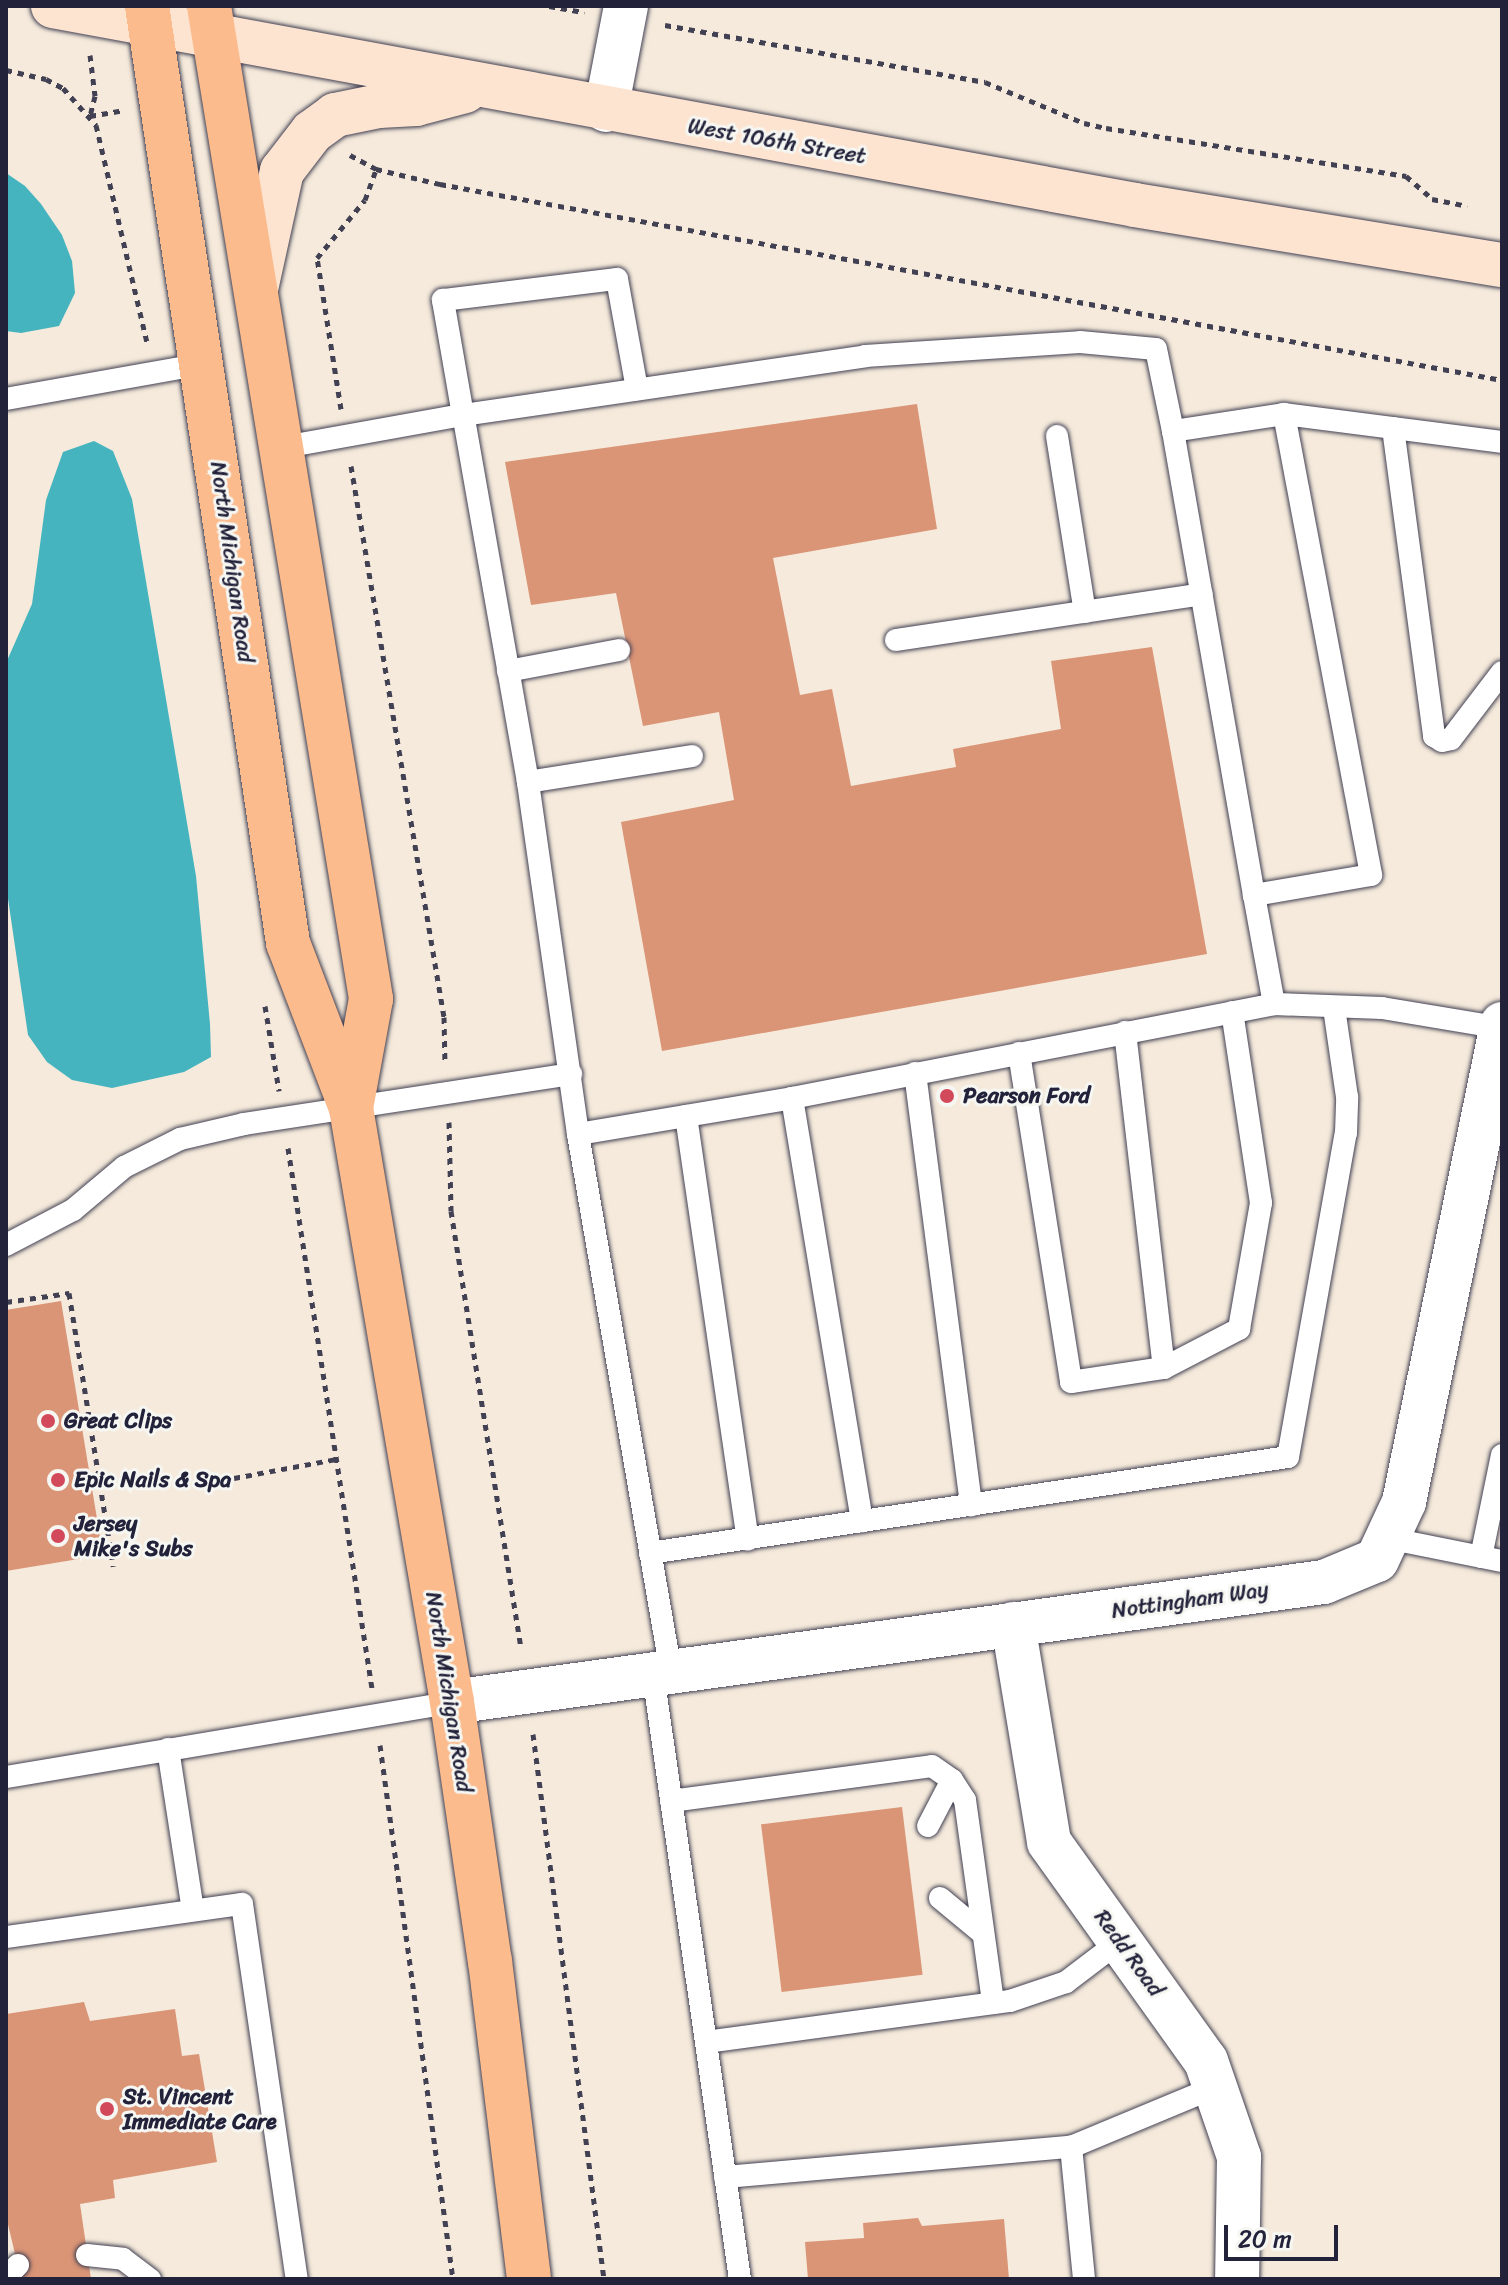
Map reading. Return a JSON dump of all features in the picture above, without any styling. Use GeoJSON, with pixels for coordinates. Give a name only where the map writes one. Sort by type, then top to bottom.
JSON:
{"type":"FeatureCollection","features":[{"type":"Feature","properties":{"kind":"main road","name":"North Michigan Road"},"geometry":{"type":"LineString","coordinates":[[148,15],[288,943],[351,1108],[452,1702],[490,1961],[529,2279]]}},
{"type":"Feature","properties":{"kind":"main road","name":"North Michigan Road"},"geometry":{"type":"LineString","coordinates":[[211,21],[254,299],[371,999],[351,1108]]}},
{"type":"Feature","properties":{"kind":"street","name":"West 106th Street"},"geometry":{"type":"LineString","coordinates":[[69,9],[211,21],[479,87],[1335,240],[1502,265]]}},
{"type":"Feature","properties":{"kind":"street"},"geometry":{"type":"LineString","coordinates":[[606,110],[625,12]]}},
{"type":"Feature","properties":{"kind":"street"},"geometry":{"type":"LineString","coordinates":[[254,299],[282,171],[312,132],[335,115],[379,106],[416,104],[479,87]]}},
{"type":"Feature","properties":{"kind":"street","name":"Nottingham Way"},"geometry":{"type":"LineString","coordinates":[[452,1702],[1324,1582],[1377,1560],[1404,1502],[1502,1026]]}},
{"type":"Feature","properties":{"kind":"street","name":"Redd Road"},"geometry":{"type":"LineString","coordinates":[[1013,1624],[1049,1842],[1206,2061],[1239,2157],[1237,2279]]}},
{"type":"Feature","properties":{"kind":"lane"},"geometry":{"type":"LineString","coordinates":[[637,389],[617,279],[443,300],[528,782],[578,1134],[650,1553],[671,1801],[740,2279]]}},
{"type":"Feature","properties":{"kind":"lane"},"geometry":{"type":"LineString","coordinates":[[279,448],[463,415],[865,356],[1080,342],[1156,349],[1274,1004]]}},
{"type":"Feature","properties":{"kind":"lane"},"geometry":{"type":"LineString","coordinates":[[6,399],[155,370],[203,364]]}},
{"type":"Feature","properties":{"kind":"lane"},"geometry":{"type":"LineString","coordinates":[[1173,431],[1284,414],[1502,442]]}},
{"type":"Feature","properties":{"kind":"lane"},"geometry":{"type":"LineString","coordinates":[[1254,895],[1371,875],[1284,414]]}},
{"type":"Feature","properties":{"kind":"lane"},"geometry":{"type":"LineString","coordinates":[[1393,428],[1434,736],[1442,741],[1451,739],[1502,672]]}},
{"type":"Feature","properties":{"kind":"lane"},"geometry":{"type":"LineString","coordinates":[[1057,436],[1085,612]]}},
{"type":"Feature","properties":{"kind":"lane"},"geometry":{"type":"LineString","coordinates":[[896,640],[1202,594]]}},
{"type":"Feature","properties":{"kind":"lane"},"geometry":{"type":"LineString","coordinates":[[508,671],[619,650]]}},
{"type":"Feature","properties":{"kind":"lane"},"geometry":{"type":"LineString","coordinates":[[528,782],[692,756]]}},
{"type":"Feature","properties":{"kind":"lane"},"geometry":{"type":"LineString","coordinates":[[578,1134],[792,1098],[1274,1004],[1419,1012],[1502,1026]]}},
{"type":"Feature","properties":{"kind":"lane"},"geometry":{"type":"LineString","coordinates":[[650,1553],[1288,1457],[1346,1133],[1347,1097],[1334,1008]]}},
{"type":"Feature","properties":{"kind":"lane"},"geometry":{"type":"LineString","coordinates":[[1019,1053],[1071,1382],[1164,1368],[1239,1329],[1261,1203],[1232,1012]]}},
{"type":"Feature","properties":{"kind":"lane"},"geometry":{"type":"LineString","coordinates":[[1125,1032],[1164,1368]]}},
{"type":"Feature","properties":{"kind":"lane"},"geometry":{"type":"LineString","coordinates":[[915,1073],[971,1505]]}},
{"type":"Feature","properties":{"kind":"lane"},"geometry":{"type":"LineString","coordinates":[[6,1245],[73,1210],[114,1174],[153,1151],[196,1134],[571,1074]]}},
{"type":"Feature","properties":{"kind":"lane"},"geometry":{"type":"LineString","coordinates":[[792,1098],[862,1521]]}},
{"type":"Feature","properties":{"kind":"lane"},"geometry":{"type":"LineString","coordinates":[[686,1116],[748,1539]]}},
{"type":"Feature","properties":{"kind":"lane"},"geometry":{"type":"LineString","coordinates":[[1387,1538],[1492,1559],[1502,1455]]}},
{"type":"Feature","properties":{"kind":"lane"},"geometry":{"type":"LineString","coordinates":[[6,1777],[452,1702]]}},
{"type":"Feature","properties":{"kind":"lane"},"geometry":{"type":"LineString","coordinates":[[168,1749],[193,1910]]}},
{"type":"Feature","properties":{"kind":"lane"},"geometry":{"type":"LineString","coordinates":[[671,1801],[932,1766],[952,1780],[965,1800],[993,2003]]}},
{"type":"Feature","properties":{"kind":"lane"},"geometry":{"type":"LineString","coordinates":[[928,1826],[952,1780]]}},
{"type":"Feature","properties":{"kind":"lane"},"geometry":{"type":"LineString","coordinates":[[940,1898],[981,1932]]}},
{"type":"Feature","properties":{"kind":"lane"},"geometry":{"type":"LineString","coordinates":[[6,1937],[242,1904],[291,2278]]}},
{"type":"Feature","properties":{"kind":"lane"},"geometry":{"type":"LineString","coordinates":[[706,2042],[993,2003],[1066,1982],[1120,1941]]}},
{"type":"Feature","properties":{"kind":"lane"},"geometry":{"type":"LineString","coordinates":[[725,2177],[1071,2147],[1215,2087]]}},
{"type":"Feature","properties":{"kind":"lane"},"geometry":{"type":"LineString","coordinates":[[1071,2147],[1084,2279]]}},
{"type":"Feature","properties":{"kind":"lane"},"geometry":{"type":"LineString","coordinates":[[87,2255],[123,2259],[150,2279]]}},
{"type":"Feature","properties":{"kind":"path"},"geometry":{"type":"LineString","coordinates":[[549,6],[625,12],[985,82],[1084,123],[1406,176],[1432,199],[1467,206]]}},
{"type":"Feature","properties":{"kind":"path"},"geometry":{"type":"LineString","coordinates":[[69,9],[95,96],[90,116]]}},
{"type":"Feature","properties":{"kind":"path"},"geometry":{"type":"LineString","coordinates":[[6,70],[46,79],[63,88],[96,125],[155,370]]}},
{"type":"Feature","properties":{"kind":"path"},"geometry":{"type":"LineString","coordinates":[[337,148],[376,169],[440,184],[1502,380]]}},
{"type":"Feature","properties":{"kind":"path"},"geometry":{"type":"LineString","coordinates":[[376,169],[365,200],[317,258],[444,1017],[451,1211],[521,1648]]}},
{"type":"Feature","properties":{"kind":"path"},"geometry":{"type":"LineString","coordinates":[[264,1001],[376,1713],[453,2279]]}},
{"type":"Feature","properties":{"kind":"path"},"geometry":{"type":"LineString","coordinates":[[6,1302],[69,1293],[113,1566]]}},
{"type":"Feature","properties":{"kind":"path"},"geometry":{"type":"LineString","coordinates":[[234,1478],[337,1459]]}},
{"type":"Feature","properties":{"kind":"path"},"geometry":{"type":"LineString","coordinates":[[533,1734],[604,2279]]}},
{"type":"Feature","properties":{"kind":"water"},"geometry":{"type":"Polygon","coordinates":[[[6,173],[25,186],[41,204],[62,235],[72,261],[75,293],[59,326],[21,333],[6,331],[6,173]]]}},
{"type":"Feature","properties":{"kind":"water"},"geometry":{"type":"Polygon","coordinates":[[[94,441],[113,451],[132,499],[196,876],[211,1057],[184,1072],[112,1088],[72,1080],[47,1062],[28,1035],[6,885],[6,663],[32,604],[46,500],[63,452],[94,441]]]}},
{"type":"Feature","properties":{"kind":"building"},"geometry":{"type":"Polygon","coordinates":[[[917,404],[937,529],[773,558],[800,695],[832,689],[851,786],[956,767],[953,749],[1061,729],[1051,661],[1152,647],[1207,954],[662,1051],[621,822],[734,800],[719,712],[643,726],[616,593],[531,605],[505,462],[917,404]]]}},
{"type":"Feature","properties":{"kind":"building"},"geometry":{"type":"Polygon","coordinates":[[[61,1301],[103,1555],[6,1571],[6,1310],[61,1301]]]}},
{"type":"Feature","properties":{"kind":"building"},"geometry":{"type":"Polygon","coordinates":[[[902,1807],[923,1975],[782,1992],[761,1824],[902,1807]]]}},
{"type":"Feature","properties":{"kind":"building","name":"St. Vincent Immediate Care"},"geometry":{"type":"Polygon","coordinates":[[[84,2002],[90,2021],[175,2009],[182,2056],[199,2054],[217,2162],[113,2180],[115,2198],[80,2204],[91,2279],[21,2279],[6,2216],[6,2014],[84,2002]]]}},
{"type":"Feature","properties":{"kind":"building"},"geometry":{"type":"Polygon","coordinates":[[[918,2218],[922,2226],[1004,2219],[1009,2279],[808,2279],[805,2242],[864,2238],[863,2223],[918,2218]]]}},
{"type":"Feature","properties":{"kind":"place","name":"Pearson Ford"},"geometry":{"type":"Point","coordinates":[947,1096]}},
{"type":"Feature","properties":{"kind":"place","name":"Great Clips"},"geometry":{"type":"Point","coordinates":[48,1421]}},
{"type":"Feature","properties":{"kind":"place","name":"Epic Nails & Spa"},"geometry":{"type":"Point","coordinates":[58,1480]}},
{"type":"Feature","properties":{"kind":"place","name":"Jersey Mike's Subs"},"geometry":{"type":"Point","coordinates":[58,1536]}},
{"type":"Feature","properties":{"kind":"place","name":"St. Vincent Immediate Care"},"geometry":{"type":"Point","coordinates":[107,2109]}}]}
